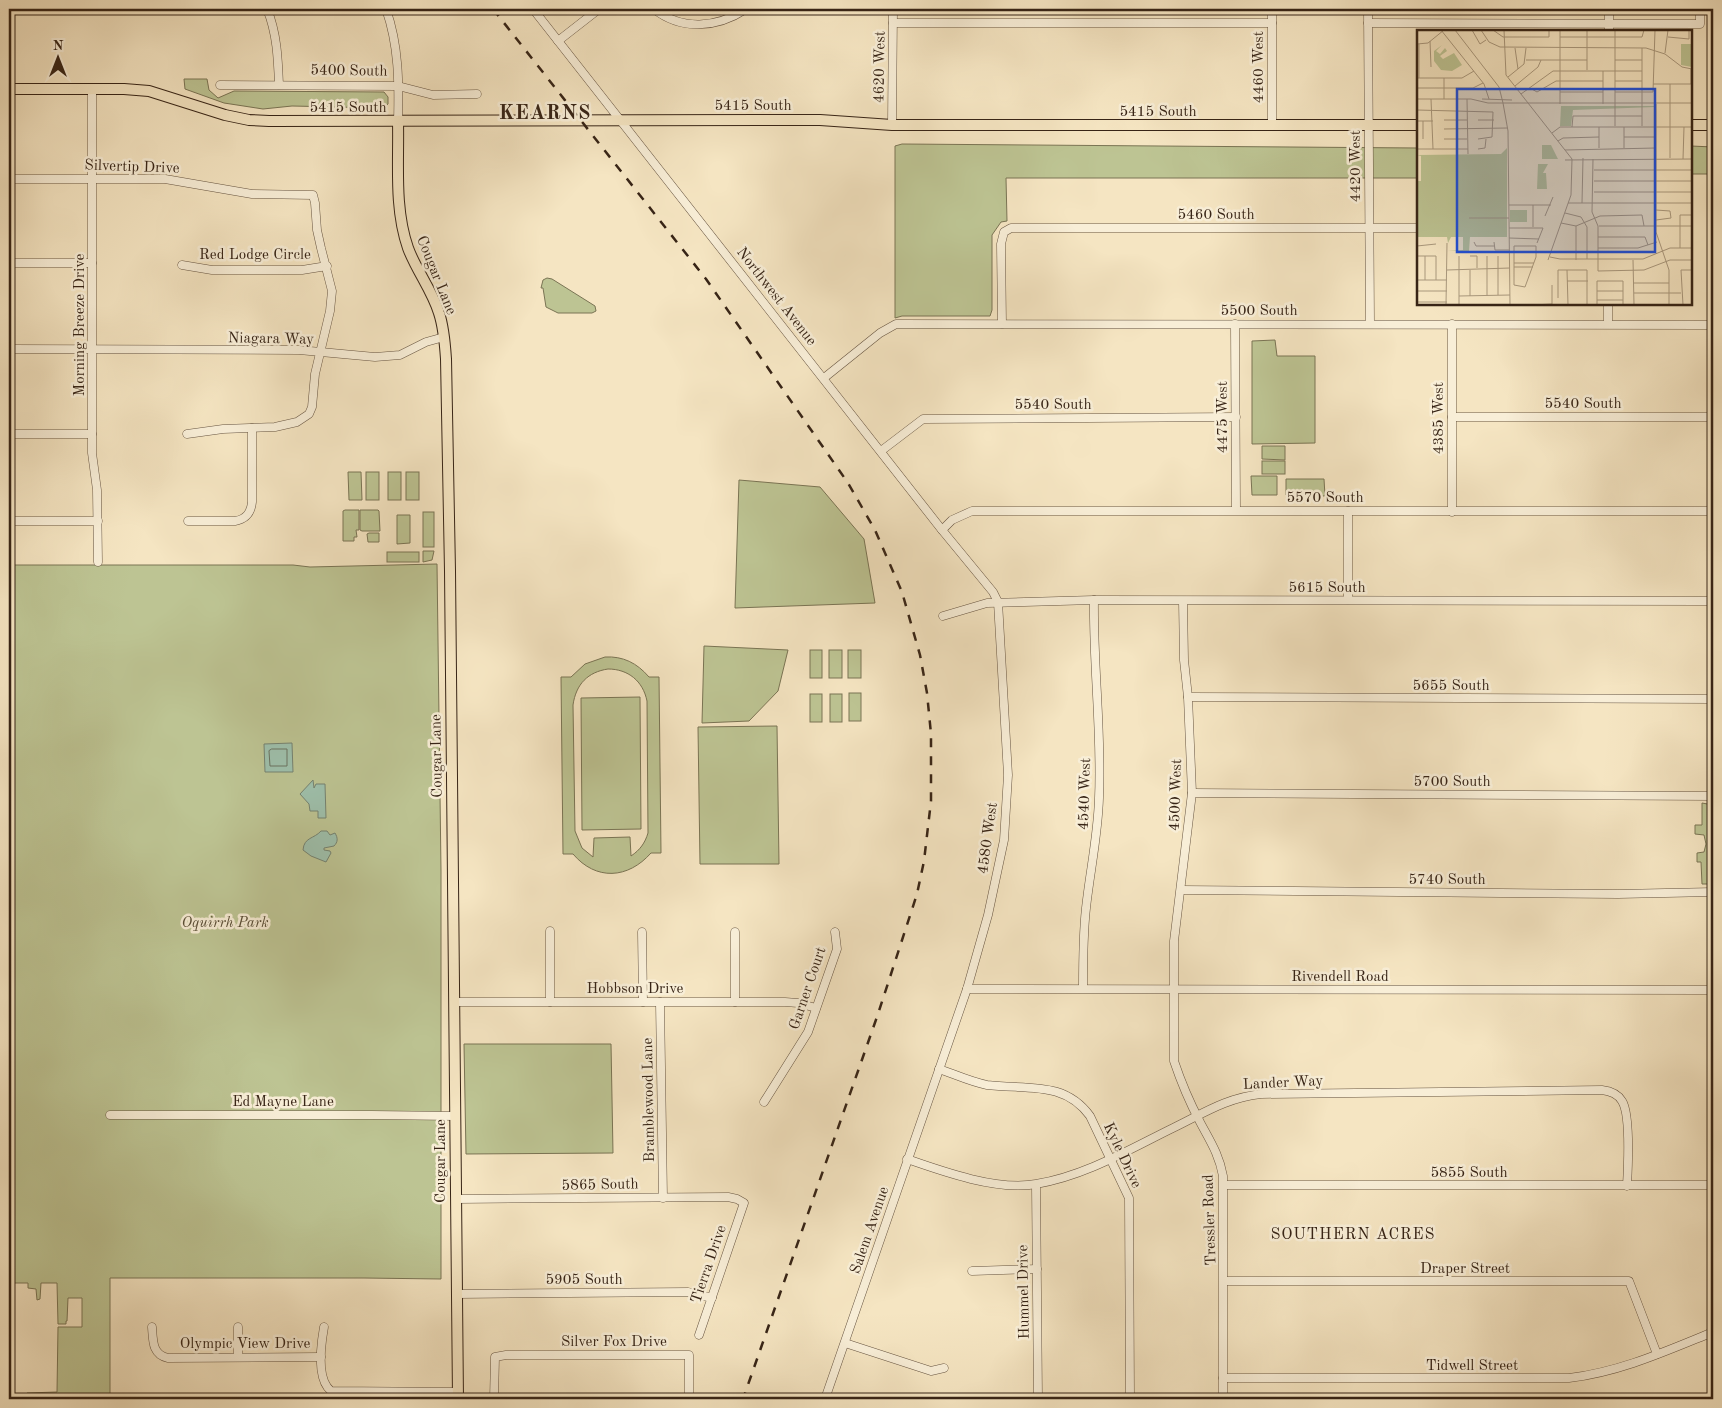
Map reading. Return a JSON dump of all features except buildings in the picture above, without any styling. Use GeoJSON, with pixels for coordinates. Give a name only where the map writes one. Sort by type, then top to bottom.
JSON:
{"type":"FeatureCollection","features":[{"type":"Feature","properties":{"kind":"main road","name":"5415 South"},"geometry":{"type":"LineString","coordinates":[[92,88],[149,91],[225,115],[249,120],[398,122],[820,120],[892,125],[1417,126]]}},
{"type":"Feature","properties":{"kind":"main road"},"geometry":{"type":"LineString","coordinates":[[9,89],[92,88]]}},
{"type":"Feature","properties":{"kind":"main road","name":"Cougar Lane"},"geometry":{"type":"LineString","coordinates":[[398,122],[401,223],[408,248],[439,313],[446,359],[450,571],[458,1396]]}},
{"type":"Feature","properties":{"kind":"main road"},"geometry":{"type":"LineString","coordinates":[[1692,125],[1713,125]]}},
{"type":"Feature","properties":{"kind":"street"},"geometry":{"type":"LineString","coordinates":[[267,9],[277,49],[280,84]]}},
{"type":"Feature","properties":{"kind":"street"},"geometry":{"type":"LineString","coordinates":[[386,9],[397,54],[398,122]]}},
{"type":"Feature","properties":{"kind":"street","name":"Northwest Avenue"},"geometry":{"type":"LineString","coordinates":[[533,9],[942,530],[993,592],[998,602]]}},
{"type":"Feature","properties":{"kind":"street"},"geometry":{"type":"LineString","coordinates":[[558,41],[599,9]]}},
{"type":"Feature","properties":{"kind":"street"},"geometry":{"type":"LineString","coordinates":[[654,9],[673,20],[685,24],[698,25],[722,21],[746,9]]}},
{"type":"Feature","properties":{"kind":"street","name":"4620 West"},"geometry":{"type":"LineString","coordinates":[[892,125],[893,9]]}},
{"type":"Feature","properties":{"kind":"street","name":"4460 West"},"geometry":{"type":"LineString","coordinates":[[1272,9],[1272,126]]}},
{"type":"Feature","properties":{"kind":"street","name":"4420 West"},"geometry":{"type":"LineString","coordinates":[[1368,9],[1370,324]]}},
{"type":"Feature","properties":{"kind":"street"},"geometry":{"type":"LineString","coordinates":[[1609,9],[1609,28]]}},
{"type":"Feature","properties":{"kind":"street"},"geometry":{"type":"LineString","coordinates":[[1368,23],[1609,28],[1700,24],[1700,9]]}},
{"type":"Feature","properties":{"kind":"street"},"geometry":{"type":"LineString","coordinates":[[893,23],[1272,23]]}},
{"type":"Feature","properties":{"kind":"street","name":"5400 South"},"geometry":{"type":"LineString","coordinates":[[220,84],[398,86],[433,95],[477,94]]}},
{"type":"Feature","properties":{"kind":"street","name":"Morning Breeze Drive"},"geometry":{"type":"LineString","coordinates":[[92,88],[92,434],[98,521],[98,562]]}},
{"type":"Feature","properties":{"kind":"street","name":"Silvertip Drive"},"geometry":{"type":"LineString","coordinates":[[9,179],[165,179],[252,194],[313,195],[317,230],[327,266]]}},
{"type":"Feature","properties":{"kind":"street","name":"5460 South"},"geometry":{"type":"LineString","coordinates":[[1002,324],[1002,238],[1007,229],[1015,227],[1417,228]]}},
{"type":"Feature","properties":{"kind":"street"},"geometry":{"type":"LineString","coordinates":[[9,263],[92,263]]}},
{"type":"Feature","properties":{"kind":"street","name":"Red Lodge Circle"},"geometry":{"type":"LineString","coordinates":[[182,265],[212,270],[310,270],[327,266]]}},
{"type":"Feature","properties":{"kind":"street"},"geometry":{"type":"LineString","coordinates":[[187,434],[223,429],[284,426],[297,422],[309,414],[312,407],[320,352],[332,300],[331,282],[327,266]]}},
{"type":"Feature","properties":{"kind":"street"},"geometry":{"type":"LineString","coordinates":[[1608,305],[1608,324]]}},
{"type":"Feature","properties":{"kind":"street","name":"5500 South"},"geometry":{"type":"LineString","coordinates":[[824,378],[880,333],[896,324],[1713,324]]}},
{"type":"Feature","properties":{"kind":"street","name":"4475 West"},"geometry":{"type":"LineString","coordinates":[[1235,324],[1236,510]]}},
{"type":"Feature","properties":{"kind":"street","name":"4385 West"},"geometry":{"type":"LineString","coordinates":[[1452,324],[1452,512]]}},
{"type":"Feature","properties":{"kind":"street","name":"Niagara Way"},"geometry":{"type":"LineString","coordinates":[[9,349],[285,350],[389,357],[444,337]]}},
{"type":"Feature","properties":{"kind":"street","name":"5540 South"},"geometry":{"type":"LineString","coordinates":[[881,451],[923,419],[1236,417]]}},
{"type":"Feature","properties":{"kind":"street","name":"5540 South"},"geometry":{"type":"LineString","coordinates":[[1452,417],[1713,417]]}},
{"type":"Feature","properties":{"kind":"street"},"geometry":{"type":"LineString","coordinates":[[188,522],[242,520],[250,513],[252,502],[252,428]]}},
{"type":"Feature","properties":{"kind":"street"},"geometry":{"type":"LineString","coordinates":[[9,434],[92,434]]}},
{"type":"Feature","properties":{"kind":"street","name":"5570 South"},"geometry":{"type":"LineString","coordinates":[[942,530],[952,520],[972,511],[1713,511]]}},
{"type":"Feature","properties":{"kind":"street"},"geometry":{"type":"LineString","coordinates":[[1348,511],[1348,600]]}},
{"type":"Feature","properties":{"kind":"street"},"geometry":{"type":"LineString","coordinates":[[9,521],[98,521]]}},
{"type":"Feature","properties":{"kind":"street","name":"5615 South"},"geometry":{"type":"LineString","coordinates":[[942,616],[976,605],[998,602],[1094,600],[1713,601]]}},
{"type":"Feature","properties":{"kind":"street","name":"4540 West"},"geometry":{"type":"LineString","coordinates":[[1083,988],[1083,938],[1098,825],[1100,773],[1094,658],[1094,600]]}},
{"type":"Feature","properties":{"kind":"street","name":"4500 West"},"geometry":{"type":"LineString","coordinates":[[1174,989],[1174,940],[1192,793],[1188,697],[1184,660],[1184,601]]}},
{"type":"Feature","properties":{"kind":"street","name":"4580 West"},"geometry":{"type":"LineString","coordinates":[[939,1069],[967,989],[988,915],[1004,840],[1008,775],[998,602]]}},
{"type":"Feature","properties":{"kind":"street","name":"5655 South"},"geometry":{"type":"LineString","coordinates":[[1188,697],[1713,699]]}},
{"type":"Feature","properties":{"kind":"street","name":"5700 South"},"geometry":{"type":"LineString","coordinates":[[1192,793],[1713,796]]}},
{"type":"Feature","properties":{"kind":"street","name":"5740 South"},"geometry":{"type":"LineString","coordinates":[[1181,890],[1603,894],[1713,892]]}},
{"type":"Feature","properties":{"kind":"street"},"geometry":{"type":"LineString","coordinates":[[550,931],[550,1002]]}},
{"type":"Feature","properties":{"kind":"street"},"geometry":{"type":"LineString","coordinates":[[642,932],[643,1002]]}},
{"type":"Feature","properties":{"kind":"street"},"geometry":{"type":"LineString","coordinates":[[735,1002],[736,932]]}},
{"type":"Feature","properties":{"kind":"street","name":"Garner Court"},"geometry":{"type":"LineString","coordinates":[[764,1102],[803,1041],[837,949],[836,932]]}},
{"type":"Feature","properties":{"kind":"street","name":"Rivendell Road"},"geometry":{"type":"LineString","coordinates":[[967,989],[1713,990]]}},
{"type":"Feature","properties":{"kind":"street","name":"Tressler Road"},"geometry":{"type":"LineString","coordinates":[[1174,989],[1174,1061],[1197,1116],[1216,1152],[1224,1185],[1223,1399]]}},
{"type":"Feature","properties":{"kind":"street","name":"Hobbson Drive"},"geometry":{"type":"LineString","coordinates":[[454,1002],[798,1002],[816,1008]]}},
{"type":"Feature","properties":{"kind":"street","name":"Bramblewood Lane"},"geometry":{"type":"LineString","coordinates":[[660,1002],[662,1198]]}},
{"type":"Feature","properties":{"kind":"street","name":"Salem Avenue"},"geometry":{"type":"LineString","coordinates":[[825,1399],[939,1069]]}},
{"type":"Feature","properties":{"kind":"street","name":"Kyle Drive"},"geometry":{"type":"LineString","coordinates":[[939,1069],[985,1085],[1057,1091],[1068,1095],[1082,1104],[1090,1116],[1129,1198],[1130,1399]]}},
{"type":"Feature","properties":{"kind":"street","name":"Lander Way"},"geometry":{"type":"LineString","coordinates":[[907,1159],[977,1181],[1006,1185],[1036,1185],[1073,1174],[1109,1159],[1240,1096],[1261,1094],[1602,1090],[1615,1094],[1620,1098],[1627,1114],[1627,1186]]}},
{"type":"Feature","properties":{"kind":"street","name":"Ed Mayne Lane"},"geometry":{"type":"LineString","coordinates":[[110,1115],[372,1114],[455,1116]]}},
{"type":"Feature","properties":{"kind":"street","name":"Hummel Drive"},"geometry":{"type":"LineString","coordinates":[[1036,1185],[1038,1399]]}},
{"type":"Feature","properties":{"kind":"street","name":"5855 South"},"geometry":{"type":"LineString","coordinates":[[1224,1185],[1713,1185]]}},
{"type":"Feature","properties":{"kind":"street","name":"5865 South"},"geometry":{"type":"LineString","coordinates":[[456,1200],[728,1198],[744,1203]]}},
{"type":"Feature","properties":{"kind":"street","name":"Tierra Drive"},"geometry":{"type":"LineString","coordinates":[[699,1335],[744,1203]]}},
{"type":"Feature","properties":{"kind":"street"},"geometry":{"type":"LineString","coordinates":[[972,1271],[1037,1269]]}},
{"type":"Feature","properties":{"kind":"street","name":"Draper Street"},"geometry":{"type":"LineString","coordinates":[[1224,1282],[1628,1281],[1657,1354]]}},
{"type":"Feature","properties":{"kind":"street","name":"5905 South"},"geometry":{"type":"LineString","coordinates":[[457,1294],[688,1292],[712,1298]]}},
{"type":"Feature","properties":{"kind":"street","name":"Olympic View Drive"},"geometry":{"type":"LineString","coordinates":[[152,1327],[158,1353],[168,1358],[321,1357],[324,1381],[332,1391],[458,1396]]}},
{"type":"Feature","properties":{"kind":"street"},"geometry":{"type":"LineString","coordinates":[[238,1327],[238,1357]]}},
{"type":"Feature","properties":{"kind":"street"},"geometry":{"type":"LineString","coordinates":[[321,1357],[324,1327]]}},
{"type":"Feature","properties":{"kind":"street","name":"Tidwell Street"},"geometry":{"type":"LineString","coordinates":[[1223,1378],[1569,1378],[1593,1375],[1616,1369],[1713,1332]]}},
{"type":"Feature","properties":{"kind":"street"},"geometry":{"type":"LineString","coordinates":[[844,1343],[930,1372],[944,1368]]}},
{"type":"Feature","properties":{"kind":"street","name":"Silver Fox Drive"},"geometry":{"type":"LineString","coordinates":[[494,1399],[495,1357],[506,1355],[689,1354],[690,1399]]}},
{"type":"Feature","properties":{"kind":"green space"},"geometry":{"type":"Polygon","coordinates":[[[184,79],[207,79],[209,90],[218,98],[234,91],[384,92],[388,97],[388,104],[383,108],[292,106],[263,109],[224,103],[185,89],[184,79]]]}},
{"type":"Feature","properties":{"kind":"green space"},"geometry":{"type":"Polygon","coordinates":[[[902,144],[1417,148],[1417,178],[1006,178],[1007,221],[1001,222],[992,235],[992,310],[990,316],[902,316],[895,318],[895,146],[902,144]]]}},
{"type":"Feature","properties":{"kind":"green space"},"geometry":{"type":"Polygon","coordinates":[[[1692,146],[1713,147],[1713,174],[1692,174],[1692,146]]]}},
{"type":"Feature","properties":{"kind":"green space"},"geometry":{"type":"Polygon","coordinates":[[[547,278],[552,279],[595,306],[596,311],[592,313],[558,313],[546,307],[543,288],[541,288],[543,280],[547,278]]]}},
{"type":"Feature","properties":{"kind":"green space"},"geometry":{"type":"Polygon","coordinates":[[[1275,340],[1277,356],[1315,356],[1315,443],[1252,444],[1252,341],[1275,340]]]}},
{"type":"Feature","properties":{"kind":"green space"},"geometry":{"type":"Polygon","coordinates":[[[1262,446],[1285,446],[1285,460],[1262,459],[1262,446]]]}},
{"type":"Feature","properties":{"kind":"green space"},"geometry":{"type":"Polygon","coordinates":[[[1262,461],[1285,461],[1285,474],[1262,474],[1262,461]]]}},
{"type":"Feature","properties":{"kind":"green space"},"geometry":{"type":"Polygon","coordinates":[[[348,472],[361,472],[362,500],[349,500],[348,472]]]}},
{"type":"Feature","properties":{"kind":"green space"},"geometry":{"type":"Polygon","coordinates":[[[366,472],[379,472],[379,500],[366,500],[366,472]]]}},
{"type":"Feature","properties":{"kind":"green space"},"geometry":{"type":"Polygon","coordinates":[[[388,472],[401,472],[401,500],[388,500],[388,472]]]}},
{"type":"Feature","properties":{"kind":"green space"},"geometry":{"type":"Polygon","coordinates":[[[406,472],[419,472],[419,500],[406,500],[406,472]]]}},
{"type":"Feature","properties":{"kind":"green space"},"geometry":{"type":"Polygon","coordinates":[[[1251,476],[1277,476],[1277,495],[1252,495],[1251,476]]]}},
{"type":"Feature","properties":{"kind":"green space"},"geometry":{"type":"Polygon","coordinates":[[[1286,479],[1324,479],[1325,496],[1286,495],[1286,479]]]}},
{"type":"Feature","properties":{"kind":"green space"},"geometry":{"type":"Polygon","coordinates":[[[739,480],[820,487],[864,539],[875,603],[735,608],[739,480]]]}},
{"type":"Feature","properties":{"kind":"green space"},"geometry":{"type":"Polygon","coordinates":[[[359,510],[359,530],[356,530],[357,537],[354,537],[354,541],[343,541],[343,511],[359,510]]]}},
{"type":"Feature","properties":{"kind":"green space"},"geometry":{"type":"Polygon","coordinates":[[[360,510],[379,511],[380,531],[360,530],[360,510]]]}},
{"type":"Feature","properties":{"kind":"green space"},"geometry":{"type":"Polygon","coordinates":[[[423,512],[434,512],[434,547],[423,547],[423,512]]]}},
{"type":"Feature","properties":{"kind":"green space"},"geometry":{"type":"Polygon","coordinates":[[[397,515],[410,515],[410,543],[397,544],[397,515]]]}},
{"type":"Feature","properties":{"kind":"green space"},"geometry":{"type":"Polygon","coordinates":[[[379,533],[379,542],[368,542],[367,534],[379,533]]]}},
{"type":"Feature","properties":{"kind":"green space"},"geometry":{"type":"Polygon","coordinates":[[[423,551],[434,551],[432,560],[423,562],[423,551]]]}},
{"type":"Feature","properties":{"kind":"green space"},"geometry":{"type":"Polygon","coordinates":[[[387,552],[419,552],[419,562],[387,562],[387,552]]]}},
{"type":"Feature","properties":{"kind":"green space","name":"Oquirrh Park"},"geometry":{"type":"Polygon","coordinates":[[[437,564],[441,871],[441,1279],[110,1278],[110,1399],[26,1399],[27,1393],[57,1392],[58,1327],[82,1327],[82,1298],[68,1298],[66,1324],[58,1324],[57,1283],[41,1283],[40,1299],[37,1300],[36,1289],[28,1288],[28,1283],[9,1283],[9,565],[293,565],[310,567],[437,564]]]}},
{"type":"Feature","properties":{"kind":"green space"},"geometry":{"type":"Polygon","coordinates":[[[704,646],[788,650],[778,691],[749,721],[702,723],[704,646]]]}},
{"type":"Feature","properties":{"kind":"green space"},"geometry":{"type":"Polygon","coordinates":[[[810,650],[822,650],[822,678],[810,678],[810,650]]]}},
{"type":"Feature","properties":{"kind":"green space"},"geometry":{"type":"Polygon","coordinates":[[[829,650],[842,650],[842,678],[829,678],[829,650]]]}},
{"type":"Feature","properties":{"kind":"green space"},"geometry":{"type":"Polygon","coordinates":[[[848,650],[861,650],[861,678],[848,678],[848,650]]]}},
{"type":"Feature","properties":{"kind":"green space"},"geometry":{"type":"Polygon","coordinates":[[[605,657],[624,659],[635,664],[649,677],[659,677],[661,853],[651,853],[642,862],[622,872],[602,872],[592,869],[573,854],[563,854],[561,677],[571,677],[585,664],[605,657]],[[601,671],[584,680],[577,691],[573,705],[575,831],[582,848],[593,857],[594,838],[630,837],[631,856],[642,846],[648,833],[647,701],[642,688],[634,678],[622,671],[601,671]]]}},
{"type":"Feature","properties":{"kind":"green space"},"geometry":{"type":"Polygon","coordinates":[[[849,693],[861,693],[861,721],[849,721],[849,693]]]}},
{"type":"Feature","properties":{"kind":"green space"},"geometry":{"type":"Polygon","coordinates":[[[810,694],[822,694],[822,722],[810,722],[810,694]]]}},
{"type":"Feature","properties":{"kind":"green space"},"geometry":{"type":"Polygon","coordinates":[[[830,694],[842,694],[842,722],[830,722],[830,694]]]}},
{"type":"Feature","properties":{"kind":"green space"},"geometry":{"type":"Polygon","coordinates":[[[640,697],[641,829],[582,830],[581,698],[640,697]]]}},
{"type":"Feature","properties":{"kind":"green space"},"geometry":{"type":"Polygon","coordinates":[[[777,726],[779,864],[700,864],[698,727],[777,726]]]}},
{"type":"Feature","properties":{"kind":"green space"},"geometry":{"type":"Polygon","coordinates":[[[1702,803],[1713,805],[1712,884],[1702,884],[1701,862],[1697,862],[1697,853],[1704,852],[1706,844],[1704,835],[1695,834],[1695,825],[1702,825],[1702,803]]]}},
{"type":"Feature","properties":{"kind":"green space"},"geometry":{"type":"Polygon","coordinates":[[[464,1044],[611,1044],[613,1153],[466,1154],[464,1044]]]}},
{"type":"Feature","properties":{"kind":"water"},"geometry":{"type":"Polygon","coordinates":[[[292,743],[293,772],[265,772],[264,744],[292,743]]]}},
{"type":"Feature","properties":{"kind":"water"},"geometry":{"type":"Polygon","coordinates":[[[313,780],[314,788],[316,784],[325,784],[326,818],[318,818],[318,811],[310,811],[309,804],[300,794],[313,780]]]}},
{"type":"Feature","properties":{"kind":"water"},"geometry":{"type":"Polygon","coordinates":[[[321,831],[327,831],[330,835],[335,833],[337,838],[334,846],[324,848],[324,850],[331,853],[326,862],[311,856],[303,850],[307,840],[321,831]]]}},
{"type":"Feature","properties":{"kind":"railway"},"geometry":{"type":"LineString","coordinates":[[493,9],[706,279],[848,483],[875,530],[902,592],[920,655],[927,693],[931,734],[931,801],[924,861],[917,894],[878,1014],[743,1399]]}},
{"type":"Feature","properties":{"kind":"district","name":"KEARNS"},"geometry":{"type":"Point","coordinates":[545,112]}},
{"type":"Feature","properties":{"kind":"district","name":"SOUTHERN ACRES"},"geometry":{"type":"Point","coordinates":[1353,1233]}}]}
